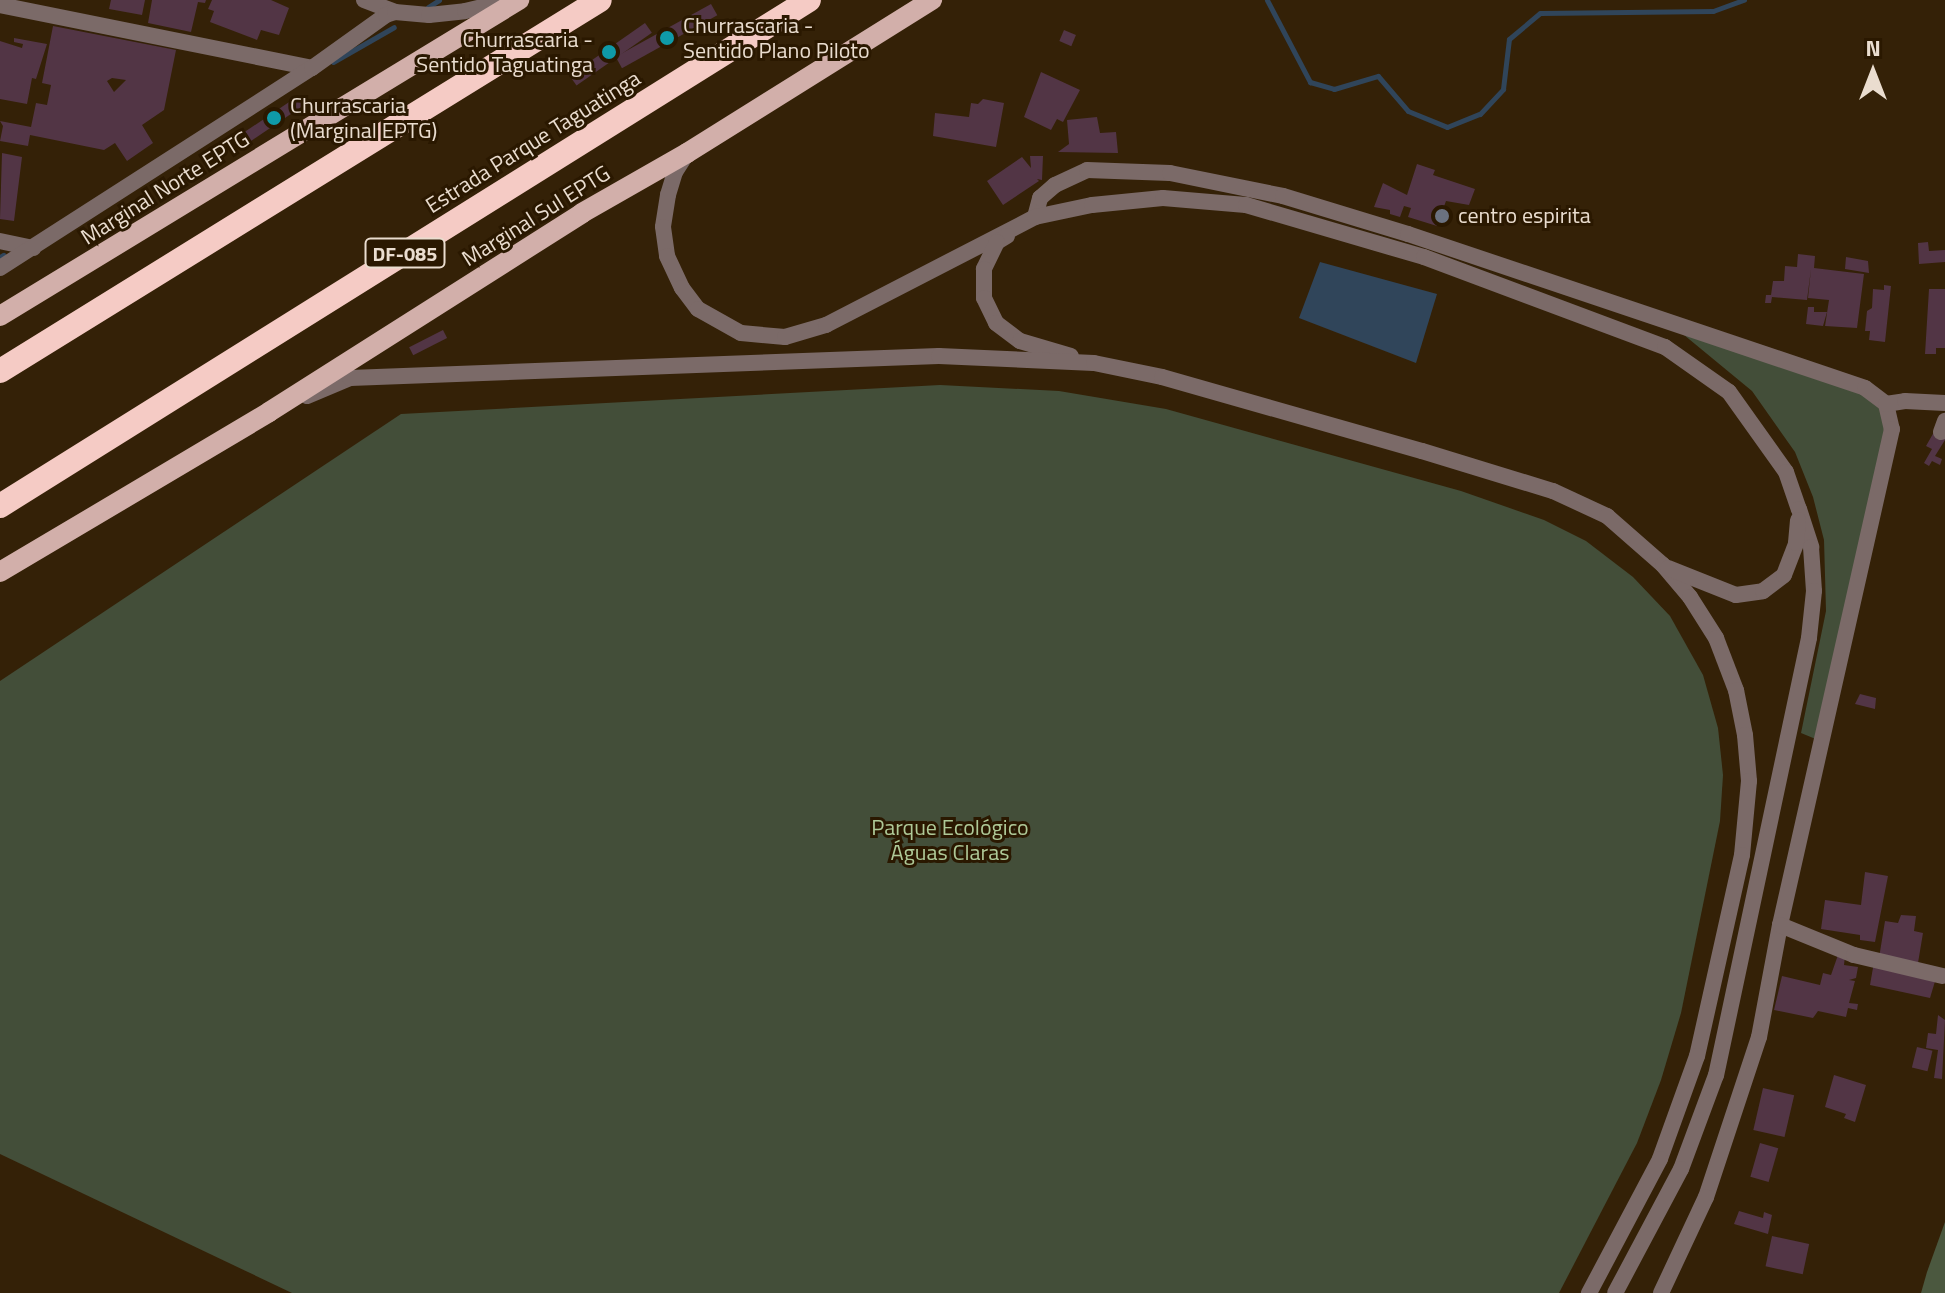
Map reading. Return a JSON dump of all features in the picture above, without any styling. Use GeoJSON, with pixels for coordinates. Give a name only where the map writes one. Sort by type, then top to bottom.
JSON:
{"type":"FeatureCollection","features":[{"type":"Feature","properties":{"kind":"highway"},"geometry":{"type":"LineString","coordinates":[[548,30],[586,0]]}},
{"type":"Feature","properties":{"kind":"highway"},"geometry":{"type":"LineString","coordinates":[[0,371],[600,0]]}},
{"type":"Feature","properties":{"kind":"highway","name":"Estrada Parque Taguatinga"},"geometry":{"type":"LineString","coordinates":[[0,506],[809,0]]}},
{"type":"Feature","properties":{"kind":"main road","name":"Marginal Norte EPTG"},"geometry":{"type":"LineString","coordinates":[[0,316],[519,0]]}},
{"type":"Feature","properties":{"kind":"main road","name":"Marginal Sul EPTG"},"geometry":{"type":"LineString","coordinates":[[0,572],[269,412],[582,213],[687,153],[932,0]]}},
{"type":"Feature","properties":{"kind":"street"},"geometry":{"type":"LineString","coordinates":[[364,0],[395,12],[441,14],[512,0]]}},
{"type":"Feature","properties":{"kind":"street"},"geometry":{"type":"LineString","coordinates":[[0,5],[312,68]]}},
{"type":"Feature","properties":{"kind":"street"},"geometry":{"type":"LineString","coordinates":[[0,268],[395,12]]}},
{"type":"Feature","properties":{"kind":"street"},"geometry":{"type":"LineString","coordinates":[[687,153],[675,172],[668,195],[663,227],[667,256],[682,288],[698,309],[741,333],[785,337],[826,325],[1035,217],[1092,205],[1163,198],[1246,205],[1424,257],[1665,347],[1729,392],[1786,472],[1799,509],[1811,547],[1813,576],[1809,638],[1716,1075],[1681,1169],[1615,1293]]}},
{"type":"Feature","properties":{"kind":"street"},"geometry":{"type":"LineString","coordinates":[[1589,1293],[1660,1159],[1688,1082],[1713,989],[1746,819],[1749,781],[1745,735],[1736,690],[1716,638],[1690,597],[1663,565],[1607,516],[1553,491],[1162,377],[1094,363],[1020,341],[996,323],[984,298],[984,269],[997,242],[1035,217],[1040,198],[1055,185],[1087,170],[1170,173],[1283,196],[1408,234],[1865,388],[1886,404],[1892,429],[1780,925],[1759,1037],[1706,1197],[1661,1293]]}},
{"type":"Feature","properties":{"kind":"street"},"geometry":{"type":"LineString","coordinates":[[0,241],[33,248]]}},
{"type":"Feature","properties":{"kind":"street"},"geometry":{"type":"LineString","coordinates":[[269,412],[350,378],[939,356],[1094,363]]}},
{"type":"Feature","properties":{"kind":"street"},"geometry":{"type":"LineString","coordinates":[[1886,404],[1905,401],[1945,403]]}},
{"type":"Feature","properties":{"kind":"street"},"geometry":{"type":"LineString","coordinates":[[1663,565],[1736,595],[1763,591],[1784,575],[1796,543],[1799,509]]}},
{"type":"Feature","properties":{"kind":"street"},"geometry":{"type":"LineString","coordinates":[[1780,925],[1854,955],[1943,976]]}},
{"type":"Feature","properties":{"kind":"green space"},"geometry":{"type":"Polygon","coordinates":[[[1678,330],[1864,391],[1883,408],[1889,428],[1818,740],[1801,733],[1826,611],[1824,540],[1813,497],[1795,452],[1752,391],[1678,330]]]}},
{"type":"Feature","properties":{"kind":"green space","name":"Parque Ecológico Águas Claras"},"geometry":{"type":"Polygon","coordinates":[[[940,385],[1059,391],[1166,409],[1461,491],[1544,520],[1586,541],[1633,577],[1670,616],[1703,675],[1718,728],[1723,775],[1720,821],[1681,1013],[1661,1080],[1637,1143],[1559,1293],[292,1293],[0,1154],[0,681],[401,414],[940,385]]]}},
{"type":"Feature","properties":{"kind":"green space"},"geometry":{"type":"Polygon","coordinates":[[[1945,1222],[1945,1293],[1921,1293],[1927,1272],[1945,1222]]]}},
{"type":"Feature","properties":{"kind":"water"},"geometry":{"type":"Polygon","coordinates":[[[1320,262],[1437,294],[1416,363],[1299,318],[1320,262]]]}},
{"type":"Feature","properties":{"kind":"building"},"geometry":{"type":"Polygon","coordinates":[[[111,0],[145,0],[142,15],[109,9],[111,0]]]}},
{"type":"Feature","properties":{"kind":"building"},"geometry":{"type":"Polygon","coordinates":[[[152,0],[206,0],[205,3],[198,2],[191,32],[148,23],[152,0]]]}},
{"type":"Feature","properties":{"kind":"building"},"geometry":{"type":"Polygon","coordinates":[[[212,0],[271,0],[289,8],[279,35],[261,30],[257,40],[210,22],[214,11],[208,9],[212,0]]]}},
{"type":"Feature","properties":{"kind":"building","name":"Churrascaria - Sentido Plano Piloto"},"geometry":{"type":"Polygon","coordinates":[[[711,4],[717,15],[622,68],[616,57],[711,4]]]}},
{"type":"Feature","properties":{"kind":"building","name":"Churrascaria - Sentido Taguatinga"},"geometry":{"type":"Polygon","coordinates":[[[645,23],[652,33],[577,86],[570,76],[645,23]]]}},
{"type":"Feature","properties":{"kind":"building"},"geometry":{"type":"Polygon","coordinates":[[[53,26],[176,50],[164,110],[142,125],[153,143],[127,161],[115,143],[104,150],[30,135],[28,146],[0,141],[3,126],[0,121],[31,127],[36,103],[47,105],[51,85],[42,83],[53,26]],[[112,78],[107,81],[114,92],[126,80],[112,78]]]}},
{"type":"Feature","properties":{"kind":"building"},"geometry":{"type":"Polygon","coordinates":[[[1064,30],[1076,35],[1071,46],[1059,41],[1064,30]]]}},
{"type":"Feature","properties":{"kind":"building"},"geometry":{"type":"Polygon","coordinates":[[[14,38],[47,44],[36,79],[32,78],[27,104],[0,99],[0,41],[22,48],[23,44],[14,42],[14,38]]]}},
{"type":"Feature","properties":{"kind":"building"},"geometry":{"type":"Polygon","coordinates":[[[1041,72],[1080,90],[1063,122],[1057,119],[1051,130],[1024,117],[1041,72]]]}},
{"type":"Feature","properties":{"kind":"building","name":"Churrascaria (Marginal EPTG)"},"geometry":{"type":"Polygon","coordinates":[[[298,96],[304,105],[250,141],[244,132],[298,96]]]}},
{"type":"Feature","properties":{"kind":"building"},"geometry":{"type":"Polygon","coordinates":[[[983,99],[1004,103],[996,147],[933,136],[935,113],[969,117],[971,103],[978,104],[983,99]]]}},
{"type":"Feature","properties":{"kind":"building"},"geometry":{"type":"Polygon","coordinates":[[[1097,117],[1100,133],[1116,132],[1118,153],[1058,152],[1069,144],[1067,120],[1097,117]]]}},
{"type":"Feature","properties":{"kind":"building"},"geometry":{"type":"Polygon","coordinates":[[[2,153],[22,157],[14,221],[0,219],[2,153]]]}},
{"type":"Feature","properties":{"kind":"building"},"geometry":{"type":"Polygon","coordinates":[[[1030,156],[1043,156],[1042,180],[1037,179],[1039,181],[1003,205],[987,181],[1022,157],[1031,168],[1030,156]]]}},
{"type":"Feature","properties":{"kind":"building"},"geometry":{"type":"Polygon","coordinates":[[[1417,164],[1435,170],[1433,175],[1475,189],[1469,205],[1446,201],[1437,226],[1408,217],[1411,208],[1404,206],[1400,217],[1390,214],[1390,210],[1374,207],[1383,183],[1407,195],[1417,164]]]}},
{"type":"Feature","properties":{"kind":"building"},"geometry":{"type":"Polygon","coordinates":[[[1928,242],[1929,251],[1945,250],[1945,262],[1919,264],[1918,243],[1928,242]]]}},
{"type":"Feature","properties":{"kind":"building"},"geometry":{"type":"Polygon","coordinates":[[[1798,254],[1815,256],[1814,268],[1864,274],[1857,328],[1825,326],[1829,300],[1808,298],[1811,269],[1807,300],[1772,297],[1771,303],[1765,303],[1766,295],[1771,295],[1773,281],[1784,281],[1785,266],[1797,267],[1798,254]]]}},
{"type":"Feature","properties":{"kind":"building"},"geometry":{"type":"Polygon","coordinates":[[[1846,257],[1868,261],[1869,273],[1845,269],[1846,257]]]}},
{"type":"Feature","properties":{"kind":"building"},"geometry":{"type":"Polygon","coordinates":[[[1884,285],[1891,286],[1885,342],[1869,340],[1870,331],[1865,331],[1867,311],[1872,308],[1873,289],[1884,290],[1884,285]]]}},
{"type":"Feature","properties":{"kind":"building"},"geometry":{"type":"Polygon","coordinates":[[[1929,289],[1945,289],[1945,348],[1936,348],[1936,354],[1925,354],[1929,289]]]}},
{"type":"Feature","properties":{"kind":"building"},"geometry":{"type":"Polygon","coordinates":[[[1808,307],[1814,307],[1814,312],[1827,312],[1823,326],[1806,324],[1808,307]]]}},
{"type":"Feature","properties":{"kind":"building"},"geometry":{"type":"Polygon","coordinates":[[[443,330],[447,338],[413,355],[409,347],[443,330]]]}},
{"type":"Feature","properties":{"kind":"building"},"geometry":{"type":"Polygon","coordinates":[[[1942,418],[1945,440],[1935,456],[1942,459],[1940,465],[1932,461],[1929,466],[1924,463],[1932,449],[1926,446],[1942,418]]]}},
{"type":"Feature","properties":{"kind":"building"},"geometry":{"type":"Polygon","coordinates":[[[1860,694],[1876,698],[1875,709],[1855,704],[1860,694]]]}},
{"type":"Feature","properties":{"kind":"building"},"geometry":{"type":"Polygon","coordinates":[[[1865,872],[1888,876],[1875,942],[1860,940],[1860,935],[1821,929],[1825,900],[1861,905],[1865,872]]]}},
{"type":"Feature","properties":{"kind":"building"},"geometry":{"type":"Polygon","coordinates":[[[1901,915],[1916,916],[1914,931],[1923,933],[1918,963],[1879,958],[1885,921],[1898,923],[1901,915]]]}},
{"type":"Feature","properties":{"kind":"building"},"geometry":{"type":"Polygon","coordinates":[[[1838,955],[1845,956],[1844,965],[1858,967],[1856,978],[1849,980],[1855,981],[1849,1003],[1858,1004],[1857,1010],[1848,1008],[1846,1017],[1818,1011],[1813,1018],[1774,1010],[1782,976],[1820,985],[1823,973],[1831,975],[1838,955]]]}},
{"type":"Feature","properties":{"kind":"building"},"geometry":{"type":"Polygon","coordinates":[[[1874,962],[1936,978],[1930,998],[1870,985],[1874,962]]]}},
{"type":"Feature","properties":{"kind":"building"},"geometry":{"type":"Polygon","coordinates":[[[1938,1015],[1945,1020],[1942,1079],[1934,1078],[1938,1050],[1926,1048],[1928,1033],[1936,1034],[1938,1015]]]}},
{"type":"Feature","properties":{"kind":"building"},"geometry":{"type":"Polygon","coordinates":[[[1917,1047],[1933,1051],[1927,1071],[1912,1067],[1917,1047]]]}},
{"type":"Feature","properties":{"kind":"building"},"geometry":{"type":"Polygon","coordinates":[[[1834,1075],[1866,1085],[1855,1122],[1844,1118],[1846,1114],[1825,1107],[1834,1075]]]}},
{"type":"Feature","properties":{"kind":"building"},"geometry":{"type":"Polygon","coordinates":[[[1763,1088],[1794,1095],[1785,1137],[1753,1130],[1763,1088]]]}},
{"type":"Feature","properties":{"kind":"building"},"geometry":{"type":"Polygon","coordinates":[[[1760,1143],[1778,1148],[1769,1182],[1750,1177],[1760,1143]]]}},
{"type":"Feature","properties":{"kind":"building"},"geometry":{"type":"Polygon","coordinates":[[[1739,1211],[1763,1218],[1764,1212],[1772,1215],[1768,1234],[1734,1224],[1739,1211]]]}},
{"type":"Feature","properties":{"kind":"building"},"geometry":{"type":"Polygon","coordinates":[[[1772,1236],[1809,1244],[1803,1274],[1766,1266],[1772,1236]]]}},
{"type":"Feature","properties":{"kind":"waterway"},"geometry":{"type":"LineString","coordinates":[[428,7],[439,0]]}},
{"type":"Feature","properties":{"kind":"waterway"},"geometry":{"type":"LineString","coordinates":[[1267,0],[1310,82],[1334,89],[1378,76],[1408,111],[1447,127],[1480,114],[1503,89],[1509,39],[1540,13],[1713,11],[1744,0]]}},
{"type":"Feature","properties":{"kind":"waterway"},"geometry":{"type":"LineString","coordinates":[[333,62],[394,27]]}},
{"type":"Feature","properties":{"kind":"place","name":"Churrascaria - Sentido Plano Piloto"},"geometry":{"type":"Point","coordinates":[667,38]}},
{"type":"Feature","properties":{"kind":"place","name":"Churrascaria - Sentido Taguatinga"},"geometry":{"type":"Point","coordinates":[609,52]}},
{"type":"Feature","properties":{"kind":"place","name":"Churrascaria (Marginal EPTG)"},"geometry":{"type":"Point","coordinates":[274,118]}},
{"type":"Feature","properties":{"kind":"place","name":"centro espirita"},"geometry":{"type":"Point","coordinates":[1442,216]}}]}
